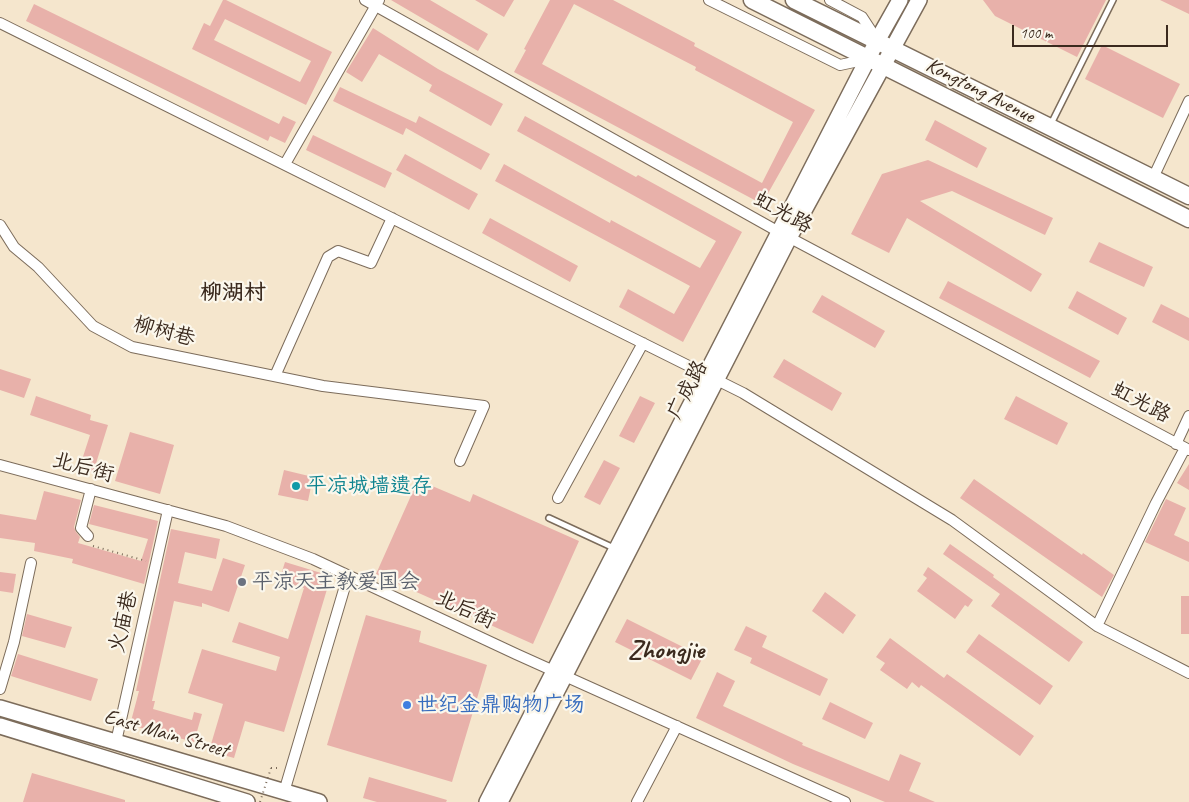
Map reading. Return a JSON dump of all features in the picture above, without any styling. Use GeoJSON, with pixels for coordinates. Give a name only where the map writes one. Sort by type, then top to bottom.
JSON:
{"type":"FeatureCollection","features":[{"type":"Feature","properties":{"kind":"main road","name":"Kongtong Avenue"},"geometry":{"type":"LineString","coordinates":[[752,0],[1189,219]]}},
{"type":"Feature","properties":{"kind":"main road","name":"Kongtong Avenue"},"geometry":{"type":"LineString","coordinates":[[794,0],[1189,196]]}},
{"type":"Feature","properties":{"kind":"main road","name":"广成路"},"geometry":{"type":"LineString","coordinates":[[487,802],[559,674],[875,62],[877,41],[900,0]]}},
{"type":"Feature","properties":{"kind":"main road","name":"广成路"},"geometry":{"type":"LineString","coordinates":[[875,62],[892,48],[919,0]]}},
{"type":"Feature","properties":{"kind":"main road","name":"广成路"},"geometry":{"type":"LineString","coordinates":[[500,802],[616,549],[712,377]]}},
{"type":"Feature","properties":{"kind":"main road","name":"East Main Street"},"geometry":{"type":"LineString","coordinates":[[0,708],[116,742],[283,797],[319,802]]}},
{"type":"Feature","properties":{"kind":"main road","name":"East Main Street"},"geometry":{"type":"LineString","coordinates":[[0,726],[247,802]]}},
{"type":"Feature","properties":{"kind":"street","name":"虹光路"},"geometry":{"type":"LineString","coordinates":[[365,0],[377,3],[784,235],[1183,448]]}},
{"type":"Feature","properties":{"kind":"street"},"geometry":{"type":"LineString","coordinates":[[709,0],[840,65],[875,62]]}},
{"type":"Feature","properties":{"kind":"street"},"geometry":{"type":"LineString","coordinates":[[830,0],[862,17],[877,41]]}},
{"type":"Feature","properties":{"kind":"street"},"geometry":{"type":"LineString","coordinates":[[285,164],[377,3]]}},
{"type":"Feature","properties":{"kind":"street"},"geometry":{"type":"LineString","coordinates":[[0,23],[743,393],[952,520],[1097,626],[1189,673]]}},
{"type":"Feature","properties":{"kind":"street"},"geometry":{"type":"LineString","coordinates":[[1153,178],[1189,101]]}},
{"type":"Feature","properties":{"kind":"street"},"geometry":{"type":"LineString","coordinates":[[275,376],[328,257],[338,251],[370,263],[392,218]]}},
{"type":"Feature","properties":{"kind":"street","name":"柳树巷"},"geometry":{"type":"LineString","coordinates":[[0,225],[14,247],[38,267],[93,326],[132,348],[323,386],[484,406],[460,461]]}},
{"type":"Feature","properties":{"kind":"street"},"geometry":{"type":"LineString","coordinates":[[558,498],[643,343]]}},
{"type":"Feature","properties":{"kind":"street"},"geometry":{"type":"LineString","coordinates":[[1097,626],[1183,448],[1189,416]]}},
{"type":"Feature","properties":{"kind":"street","name":"北后街"},"geometry":{"type":"LineString","coordinates":[[0,465],[226,526],[313,560],[559,674],[845,802]]}},
{"type":"Feature","properties":{"kind":"street"},"geometry":{"type":"LineString","coordinates":[[87,540],[81,528],[92,489]]}},
{"type":"Feature","properties":{"kind":"street","name":"火庙巷"},"geometry":{"type":"LineString","coordinates":[[116,742],[168,510]]}},
{"type":"Feature","properties":{"kind":"street"},"geometry":{"type":"LineString","coordinates":[[0,689],[14,642],[31,563]]}},
{"type":"Feature","properties":{"kind":"street"},"geometry":{"type":"LineString","coordinates":[[283,797],[348,576]]}},
{"type":"Feature","properties":{"kind":"street"},"geometry":{"type":"LineString","coordinates":[[637,802],[677,726]]}},
{"type":"Feature","properties":{"kind":"lane"},"geometry":{"type":"LineString","coordinates":[[1050,126],[1113,0]]}},
{"type":"Feature","properties":{"kind":"lane"},"geometry":{"type":"LineString","coordinates":[[549,518],[616,549]]}},
{"type":"Feature","properties":{"kind":"path"},"geometry":{"type":"LineString","coordinates":[[87,540],[156,564]]}},
{"type":"Feature","properties":{"kind":"path"},"geometry":{"type":"LineString","coordinates":[[260,802],[271,768]]}},
{"type":"Feature","properties":{"kind":"building"},"geometry":{"type":"Polygon","coordinates":[[[223,0],[226,0],[332,52],[306,105],[192,49],[204,23],[210,26],[223,0]],[[225,19],[214,40],[300,82],[311,61],[225,19]]]}},
{"type":"Feature","properties":{"kind":"building"},"geometry":{"type":"Polygon","coordinates":[[[391,0],[430,0],[488,34],[478,51],[391,0]]]}},
{"type":"Feature","properties":{"kind":"building"},"geometry":{"type":"Polygon","coordinates":[[[475,0],[514,0],[504,17],[475,0]]]}},
{"type":"Feature","properties":{"kind":"building"},"geometry":{"type":"Polygon","coordinates":[[[550,0],[613,0],[695,43],[694,46],[815,110],[762,204],[514,72],[526,50],[524,49],[550,0]],[[574,4],[542,64],[762,183],[793,122],[695,70],[696,67],[574,4]]]}},
{"type":"Feature","properties":{"kind":"building"},"geometry":{"type":"Polygon","coordinates":[[[983,0],[1106,0],[1077,57],[995,16],[983,0]]]}},
{"type":"Feature","properties":{"kind":"building"},"geometry":{"type":"Polygon","coordinates":[[[1160,0],[1189,0],[1189,14],[1160,0]]]}},
{"type":"Feature","properties":{"kind":"building"},"geometry":{"type":"Polygon","coordinates":[[[34,4],[279,124],[283,116],[296,122],[285,143],[270,136],[268,141],[26,21],[34,4]]]}},
{"type":"Feature","properties":{"kind":"building"},"geometry":{"type":"Polygon","coordinates":[[[373,28],[438,69],[503,104],[491,126],[429,91],[432,85],[379,54],[362,82],[346,72],[373,28]]]}},
{"type":"Feature","properties":{"kind":"building"},"geometry":{"type":"Polygon","coordinates":[[[1102,45],[1180,84],[1163,118],[1085,79],[1102,45]]]}},
{"type":"Feature","properties":{"kind":"building"},"geometry":{"type":"Polygon","coordinates":[[[340,87],[416,123],[419,116],[490,154],[481,170],[406,128],[403,135],[333,101],[340,87]]]}},
{"type":"Feature","properties":{"kind":"building"},"geometry":{"type":"Polygon","coordinates":[[[525,116],[742,232],[683,342],[619,307],[628,289],[674,314],[690,286],[495,181],[504,164],[610,223],[611,220],[700,268],[716,241],[517,131],[525,116]]]}},
{"type":"Feature","properties":{"kind":"building"},"geometry":{"type":"Polygon","coordinates":[[[935,120],[987,148],[977,168],[925,140],[935,120]]]}},
{"type":"Feature","properties":{"kind":"building"},"geometry":{"type":"Polygon","coordinates":[[[313,135],[392,173],[385,188],[306,150],[313,135]]]}},
{"type":"Feature","properties":{"kind":"building"},"geometry":{"type":"Polygon","coordinates":[[[405,154],[478,194],[469,210],[396,170],[405,154]]]}},
{"type":"Feature","properties":{"kind":"building"},"geometry":{"type":"Polygon","coordinates":[[[928,160],[1053,218],[1045,235],[952,191],[920,201],[1042,274],[1031,292],[907,218],[889,253],[851,234],[882,174],[928,160]]]}},
{"type":"Feature","properties":{"kind":"building"},"geometry":{"type":"Polygon","coordinates":[[[490,218],[578,266],[570,282],[482,233],[490,218]]]}},
{"type":"Feature","properties":{"kind":"building"},"geometry":{"type":"Polygon","coordinates":[[[1099,242],[1153,267],[1144,287],[1089,262],[1099,242]]]}},
{"type":"Feature","properties":{"kind":"building"},"geometry":{"type":"Polygon","coordinates":[[[948,281],[1100,361],[1090,378],[939,298],[948,281]]]}},
{"type":"Feature","properties":{"kind":"building"},"geometry":{"type":"Polygon","coordinates":[[[1077,291],[1127,318],[1118,335],[1068,308],[1077,291]]]}},
{"type":"Feature","properties":{"kind":"building"},"geometry":{"type":"Polygon","coordinates":[[[822,295],[885,331],[875,348],[812,312],[822,295]]]}},
{"type":"Feature","properties":{"kind":"building"},"geometry":{"type":"Polygon","coordinates":[[[1161,304],[1189,318],[1189,341],[1152,322],[1161,304]]]}},
{"type":"Feature","properties":{"kind":"building"},"geometry":{"type":"Polygon","coordinates":[[[784,359],[842,393],[832,411],[773,377],[784,359]]]}},
{"type":"Feature","properties":{"kind":"building"},"geometry":{"type":"Polygon","coordinates":[[[0,369],[31,379],[24,398],[0,390],[0,369]]]}},
{"type":"Feature","properties":{"kind":"building"},"geometry":{"type":"Polygon","coordinates":[[[36,396],[91,415],[90,420],[108,425],[93,473],[79,469],[90,435],[30,415],[36,396]]]}},
{"type":"Feature","properties":{"kind":"building"},"geometry":{"type":"Polygon","coordinates":[[[640,396],[655,403],[634,443],[619,436],[640,396]]]}},
{"type":"Feature","properties":{"kind":"building"},"geometry":{"type":"Polygon","coordinates":[[[1016,396],[1068,423],[1057,445],[1004,419],[1016,396]]]}},
{"type":"Feature","properties":{"kind":"building"},"geometry":{"type":"Polygon","coordinates":[[[130,432],[174,445],[160,494],[115,481],[130,432]]]}},
{"type":"Feature","properties":{"kind":"building"},"geometry":{"type":"Polygon","coordinates":[[[604,460],[620,468],[600,505],[584,497],[604,460]]]}},
{"type":"Feature","properties":{"kind":"building"},"geometry":{"type":"Polygon","coordinates":[[[1189,464],[1189,490],[1177,483],[1189,464]]]}},
{"type":"Feature","properties":{"kind":"building","name":"平凉城墙遗存"},"geometry":{"type":"Polygon","coordinates":[[[284,470],[313,477],[308,501],[278,495],[284,470]]]}},
{"type":"Feature","properties":{"kind":"building"},"geometry":{"type":"Polygon","coordinates":[[[974,479],[1082,555],[1083,553],[1114,575],[1102,597],[960,498],[974,479]]]}},
{"type":"Feature","properties":{"kind":"building"},"geometry":{"type":"Polygon","coordinates":[[[418,480],[470,502],[473,494],[579,541],[533,644],[376,574],[418,480]]]}},
{"type":"Feature","properties":{"kind":"building"},"geometry":{"type":"Polygon","coordinates":[[[44,491],[81,500],[74,527],[80,537],[78,543],[141,561],[148,539],[89,524],[94,505],[158,521],[144,584],[72,563],[73,559],[34,551],[35,543],[0,538],[0,514],[36,520],[44,491]]]}},
{"type":"Feature","properties":{"kind":"building"},"geometry":{"type":"Polygon","coordinates":[[[1166,499],[1186,508],[1174,535],[1189,542],[1189,562],[1145,542],[1166,499]]]}},
{"type":"Feature","properties":{"kind":"building"},"geometry":{"type":"Polygon","coordinates":[[[171,529],[220,539],[216,559],[185,552],[178,583],[212,591],[223,558],[245,565],[229,612],[202,603],[202,607],[174,601],[152,701],[155,701],[153,709],[192,720],[194,712],[202,714],[194,742],[130,725],[139,691],[136,691],[171,529]]]}},
{"type":"Feature","properties":{"kind":"building"},"geometry":{"type":"Polygon","coordinates":[[[950,544],[1083,642],[1069,662],[991,606],[1000,594],[943,554],[950,544]]]}},
{"type":"Feature","properties":{"kind":"building"},"geometry":{"type":"Polygon","coordinates":[[[285,562],[331,576],[284,732],[245,721],[234,758],[209,751],[223,704],[188,693],[202,649],[276,671],[280,657],[232,642],[239,622],[288,639],[304,588],[279,581],[285,562]]]}},
{"type":"Feature","properties":{"kind":"building"},"geometry":{"type":"Polygon","coordinates":[[[928,567],[973,600],[968,607],[965,605],[955,619],[917,591],[927,578],[923,575],[928,567]]]}},
{"type":"Feature","properties":{"kind":"building"},"geometry":{"type":"Polygon","coordinates":[[[0,572],[16,574],[13,593],[0,591],[0,572]]]}},
{"type":"Feature","properties":{"kind":"building"},"geometry":{"type":"Polygon","coordinates":[[[825,592],[856,615],[843,634],[812,611],[825,592]]]}},
{"type":"Feature","properties":{"kind":"building"},"geometry":{"type":"Polygon","coordinates":[[[1181,596],[1189,596],[1189,634],[1181,634],[1181,596]]]}},
{"type":"Feature","properties":{"kind":"building"},"geometry":{"type":"Polygon","coordinates":[[[27,614],[72,627],[65,648],[22,636],[27,614]]]}},
{"type":"Feature","properties":{"kind":"building","name":"世纪金鼎购物广场"},"geometry":{"type":"Polygon","coordinates":[[[366,615],[421,631],[419,642],[487,665],[452,782],[327,745],[366,615]]]}},
{"type":"Feature","properties":{"kind":"building"},"geometry":{"type":"Polygon","coordinates":[[[627,619],[703,657],[691,680],[615,642],[627,619]]]}},
{"type":"Feature","properties":{"kind":"building"},"geometry":{"type":"Polygon","coordinates":[[[746,626],[767,636],[762,647],[828,679],[820,696],[750,663],[752,658],[734,650],[746,626]]]}},
{"type":"Feature","properties":{"kind":"building"},"geometry":{"type":"Polygon","coordinates":[[[979,634],[1053,686],[1040,705],[966,652],[979,634]]]}},
{"type":"Feature","properties":{"kind":"building"},"geometry":{"type":"Polygon","coordinates":[[[890,638],[944,678],[947,674],[1034,736],[1020,756],[921,685],[919,688],[912,682],[907,689],[880,670],[885,663],[876,657],[890,638]]]}},
{"type":"Feature","properties":{"kind":"building"},"geometry":{"type":"Polygon","coordinates":[[[18,654],[98,679],[91,701],[11,676],[18,654]]]}},
{"type":"Feature","properties":{"kind":"building"},"geometry":{"type":"Polygon","coordinates":[[[717,672],[735,681],[723,706],[803,743],[802,745],[889,781],[900,754],[921,763],[909,791],[935,802],[885,802],[793,764],[696,718],[717,672]]]}},
{"type":"Feature","properties":{"kind":"building"},"geometry":{"type":"Polygon","coordinates":[[[830,702],[873,723],[865,739],[822,719],[830,702]]]}},
{"type":"Feature","properties":{"kind":"building"},"geometry":{"type":"Polygon","coordinates":[[[32,773],[125,800],[125,802],[23,802],[32,773]]]}},
{"type":"Feature","properties":{"kind":"building"},"geometry":{"type":"Polygon","coordinates":[[[369,777],[447,800],[446,802],[377,802],[363,798],[369,777]]]}},
{"type":"Feature","properties":{"kind":"place","name":"平凉城墙遗存"},"geometry":{"type":"Point","coordinates":[296,486]}},
{"type":"Feature","properties":{"kind":"place","name":"平涼天主教爱国会"},"geometry":{"type":"Point","coordinates":[242,582]}},
{"type":"Feature","properties":{"kind":"place","name":"世纪金鼎购物广场"},"geometry":{"type":"Point","coordinates":[407,705]}},
{"type":"Feature","properties":{"kind":"district","name":"柳湖村"},"geometry":{"type":"Point","coordinates":[233,293]}},
{"type":"Feature","properties":{"kind":"district","name":"Zhongjie"},"geometry":{"type":"Point","coordinates":[666,651]}}]}
